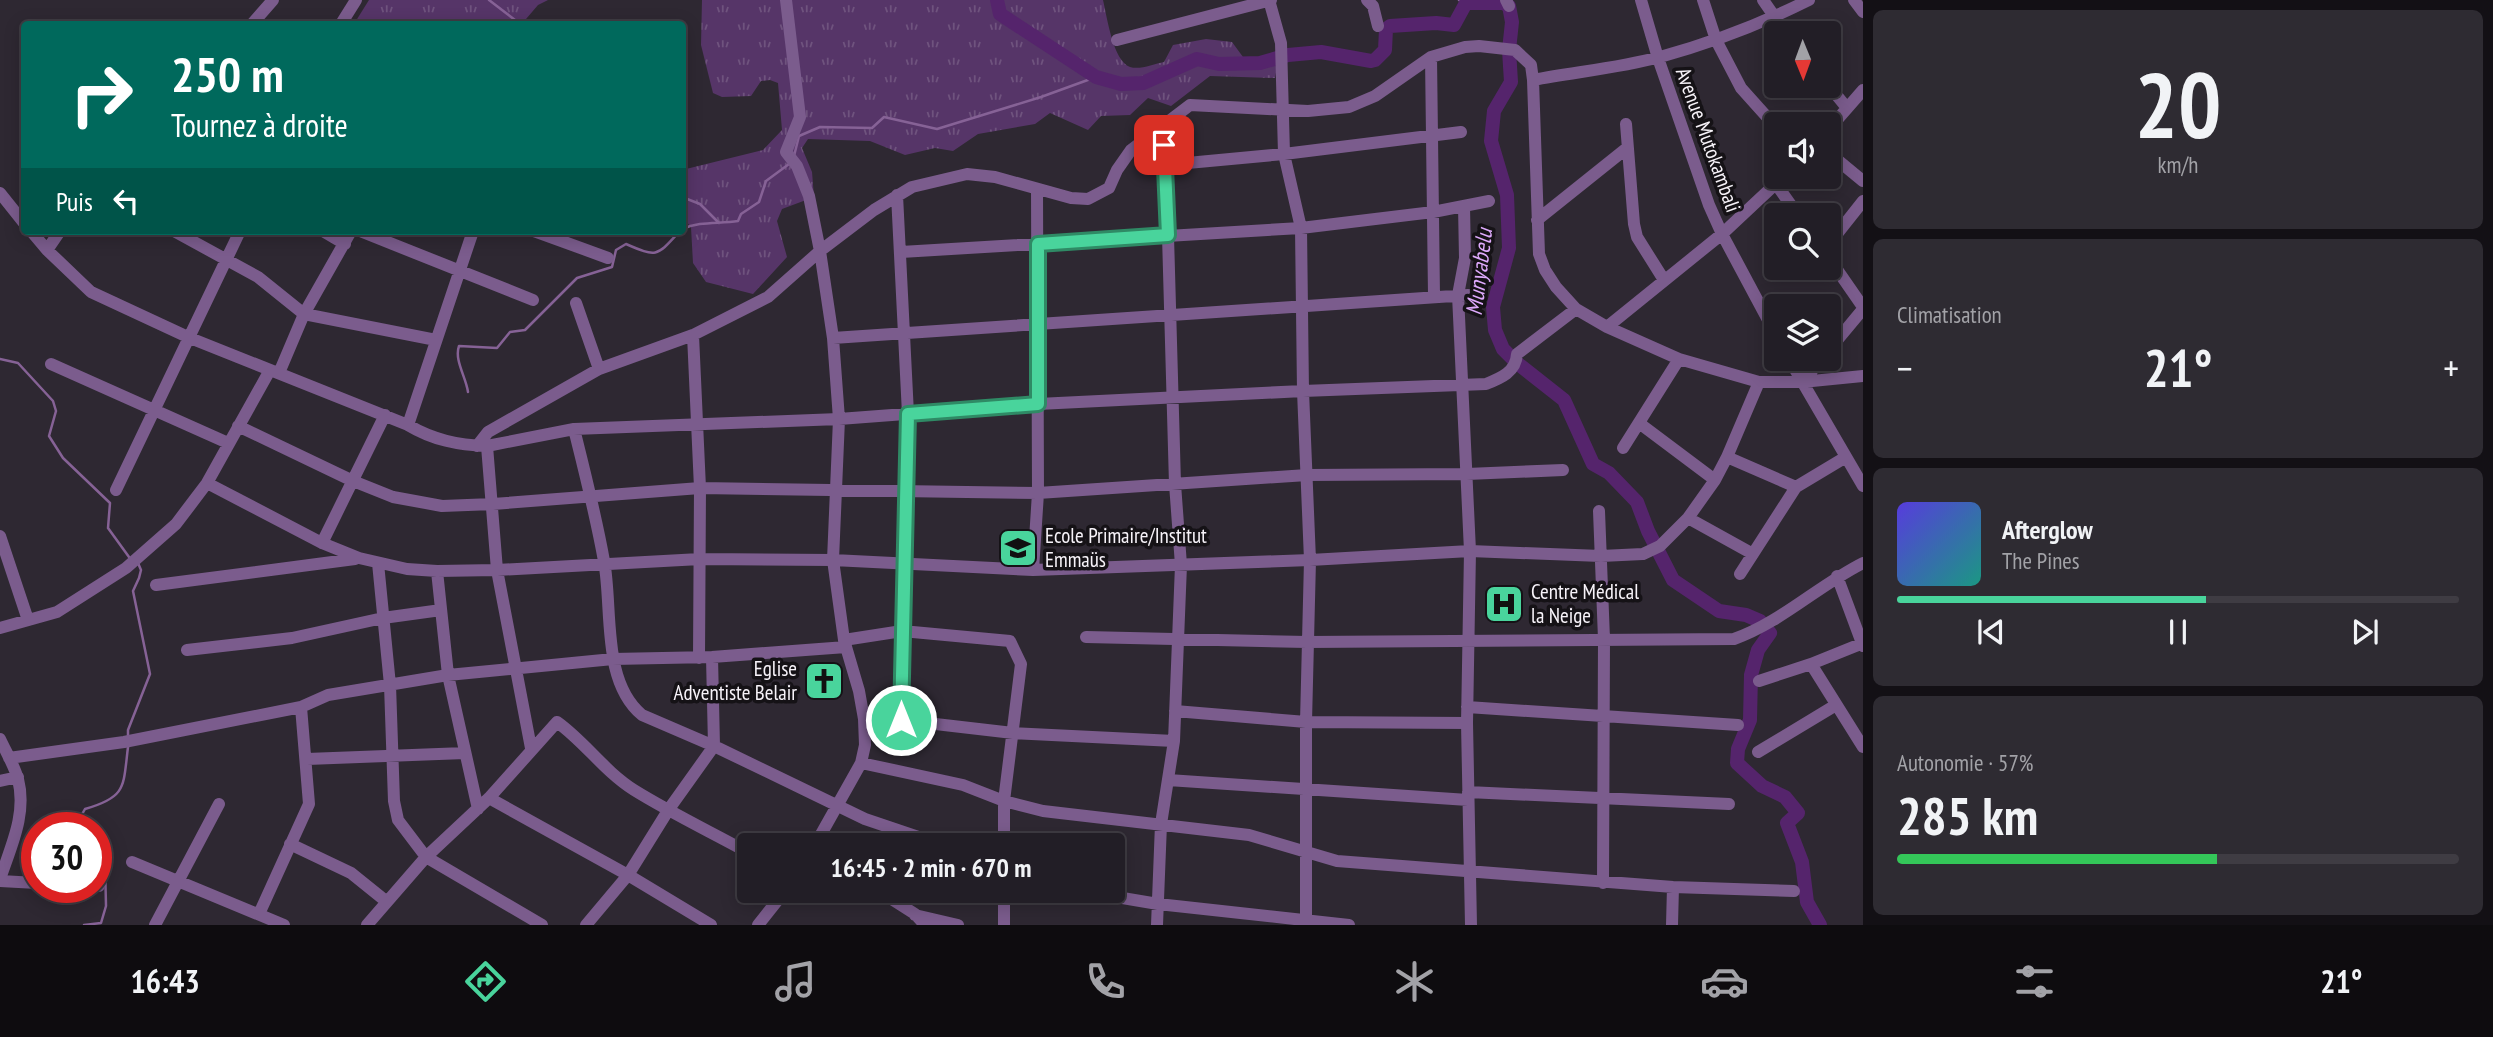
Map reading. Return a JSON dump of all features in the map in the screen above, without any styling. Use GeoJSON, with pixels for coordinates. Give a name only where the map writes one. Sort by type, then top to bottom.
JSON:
{"type":"FeatureCollection","features":[{"type":"Feature","properties":{"kind":"street"},"geometry":{"type":"LineString","coordinates":[[255,21],[273,0]]}},
{"type":"Feature","properties":{"kind":"street"},"geometry":{"type":"LineString","coordinates":[[343,21],[356,0]]}},
{"type":"Feature","properties":{"kind":"street"},"geometry":{"type":"LineString","coordinates":[[786,0],[800,117],[786,152],[809,196],[833,338],[839,419],[833,559],[845,643],[864,719],[865,745],[861,763],[822,833]]}},
{"type":"Feature","properties":{"kind":"street"},"geometry":{"type":"LineString","coordinates":[[1117,40],[1270,0],[1282,57],[1284,154],[1301,228],[1303,391],[1310,560],[1305,853],[1313,921]]}},
{"type":"Feature","properties":{"kind":"street"},"geometry":{"type":"LineString","coordinates":[[1367,0],[1373,6],[1378,26]]}},
{"type":"Feature","properties":{"kind":"street","name":"Avenue Mutokambali"},"geometry":{"type":"LineString","coordinates":[[1641,0],[1658,58],[1709,205],[1764,313]]}},
{"type":"Feature","properties":{"kind":"street"},"geometry":{"type":"LineString","coordinates":[[1703,0],[1716,40],[1741,88],[1764,114]]}},
{"type":"Feature","properties":{"kind":"street"},"geometry":{"type":"LineString","coordinates":[[1763,0],[1776,21]]}},
{"type":"Feature","properties":{"kind":"street"},"geometry":{"type":"LineString","coordinates":[[1533,80],[1658,58],[1716,40],[1810,0]]}},
{"type":"Feature","properties":{"kind":"street"},"geometry":{"type":"LineString","coordinates":[[1854,0],[1863,12]]}},
{"type":"Feature","properties":{"kind":"street"},"geometry":{"type":"LineString","coordinates":[[531,748],[497,570],[493,504],[482,446],[488,432],[599,369],[693,335],[768,297],[820,251],[912,187],[967,174],[995,177],[1071,198],[1088,199],[1109,188],[1130,150],[1190,105],[1283,110],[1331,110],[1349,107],[1375,96],[1431,57],[1465,47],[1509,49],[1531,65],[1539,254],[1556,287],[1576,309],[1607,327],[1679,359],[1759,382],[1802,382],[1863,376]]}},
{"type":"Feature","properties":{"kind":"street"},"geometry":{"type":"LineString","coordinates":[[1431,57],[1434,296]]}},
{"type":"Feature","properties":{"kind":"street"},"geometry":{"type":"LineString","coordinates":[[1841,115],[1863,90]]}},
{"type":"Feature","properties":{"kind":"street"},"geometry":{"type":"LineString","coordinates":[[1839,98],[1847,108]]}},
{"type":"Feature","properties":{"kind":"street"},"geometry":{"type":"LineString","coordinates":[[1626,124],[1637,237],[1664,280]]}},
{"type":"Feature","properties":{"kind":"street"},"geometry":{"type":"LineString","coordinates":[[1157,925],[1161,824],[1174,741],[1181,565],[1175,484],[1166,165],[1161,125]]}},
{"type":"Feature","properties":{"kind":"street"},"geometry":{"type":"LineString","coordinates":[[1166,165],[1284,154],[1461,132]]}},
{"type":"Feature","properties":{"kind":"street"},"geometry":{"type":"LineString","coordinates":[[1537,220],[1627,148]]}},
{"type":"Feature","properties":{"kind":"street"},"geometry":{"type":"LineString","coordinates":[[1841,163],[1863,181]]}},
{"type":"Feature","properties":{"kind":"street"},"geometry":{"type":"LineString","coordinates":[[1033,570],[1038,493],[1037,188]]}},
{"type":"Feature","properties":{"kind":"street","name":"Avenue Mutokambali"},"geometry":{"type":"LineString","coordinates":[[1722,234],[1770,189]]}},
{"type":"Feature","properties":{"kind":"street"},"geometry":{"type":"LineString","coordinates":[[0,193],[21,219]]}},
{"type":"Feature","properties":{"kind":"street"},"geometry":{"type":"LineString","coordinates":[[897,195],[908,414],[901,720]]}},
{"type":"Feature","properties":{"kind":"street"},"geometry":{"type":"LineString","coordinates":[[901,252],[1301,228],[1433,212],[1489,201]]}},
{"type":"Feature","properties":{"kind":"street"},"geometry":{"type":"LineString","coordinates":[[1841,229],[1863,201]]}},
{"type":"Feature","properties":{"kind":"street"},"geometry":{"type":"LineString","coordinates":[[1464,206],[1464,385],[1470,551],[1466,639],[1471,925]]}},
{"type":"Feature","properties":{"kind":"street"},"geometry":{"type":"LineString","coordinates":[[1607,327],[1722,234]]}},
{"type":"Feature","properties":{"kind":"street"},"geometry":{"type":"LineString","coordinates":[[34,235],[91,292],[190,338],[385,415],[425,436],[450,443],[482,446],[574,429],[839,419],[1038,404],[1486,384],[1504,376],[1517,363],[1517,354],[1576,309]]}},
{"type":"Feature","properties":{"kind":"street"},"geometry":{"type":"LineString","coordinates":[[47,250],[57,235]]}},
{"type":"Feature","properties":{"kind":"street"},"geometry":{"type":"LineString","coordinates":[[181,235],[258,277],[304,314],[436,340]]}},
{"type":"Feature","properties":{"kind":"street"},"geometry":{"type":"LineString","coordinates":[[116,490],[238,235]]}},
{"type":"Feature","properties":{"kind":"street"},"geometry":{"type":"LineString","coordinates":[[330,235],[345,244]]}},
{"type":"Feature","properties":{"kind":"street"},"geometry":{"type":"LineString","coordinates":[[0,628],[57,612],[126,568],[176,524],[207,483],[238,426],[275,372],[304,314],[349,235]]}},
{"type":"Feature","properties":{"kind":"street"},"geometry":{"type":"LineString","coordinates":[[370,235],[533,300]]}},
{"type":"Feature","properties":{"kind":"street"},"geometry":{"type":"LineString","coordinates":[[408,425],[472,235]]}},
{"type":"Feature","properties":{"kind":"street"},"geometry":{"type":"LineString","coordinates":[[568,237],[608,258]]}},
{"type":"Feature","properties":{"kind":"street"},"geometry":{"type":"LineString","coordinates":[[1841,276],[1863,308],[1841,335]]}},
{"type":"Feature","properties":{"kind":"street"},"geometry":{"type":"LineString","coordinates":[[833,338],[1463,295]]}},
{"type":"Feature","properties":{"kind":"street"},"geometry":{"type":"LineString","coordinates":[[576,303],[599,369]]}},
{"type":"Feature","properties":{"kind":"street"},"geometry":{"type":"LineString","coordinates":[[586,925],[628,875],[669,809],[714,746],[705,658],[693,335]]}},
{"type":"Feature","properties":{"kind":"street"},"geometry":{"type":"LineString","coordinates":[[1623,448],[1679,359]]}},
{"type":"Feature","properties":{"kind":"street"},"geometry":{"type":"LineString","coordinates":[[51,364],[228,443]]}},
{"type":"Feature","properties":{"kind":"street"},"geometry":{"type":"LineString","coordinates":[[1796,371],[1861,479]]}},
{"type":"Feature","properties":{"kind":"street"},"geometry":{"type":"LineString","coordinates":[[1802,382],[1812,371]]}},
{"type":"Feature","properties":{"kind":"street"},"geometry":{"type":"LineString","coordinates":[[207,483],[322,543],[378,564],[407,569],[497,570],[700,559],[833,559],[1033,570],[1470,551],[1601,556],[1656,549],[1688,518],[1727,457],[1759,382]]}},
{"type":"Feature","properties":{"kind":"street"},"geometry":{"type":"LineString","coordinates":[[322,543],[385,415]]}},
{"type":"Feature","properties":{"kind":"street"},"geometry":{"type":"LineString","coordinates":[[1639,423],[1714,481]]}},
{"type":"Feature","properties":{"kind":"street"},"geometry":{"type":"LineString","coordinates":[[238,426],[353,481],[393,497],[442,506],[700,488],[1038,493],[1307,475],[1467,474],[1563,470]]}},
{"type":"Feature","properties":{"kind":"street"},"geometry":{"type":"LineString","coordinates":[[574,429],[605,565],[613,659],[626,696],[634,708],[642,715],[714,746],[864,819],[906,833]]}},
{"type":"Feature","properties":{"kind":"street"},"geometry":{"type":"LineString","coordinates":[[1727,457],[1796,487]]}},
{"type":"Feature","properties":{"kind":"street"},"geometry":{"type":"LineString","coordinates":[[1740,574],[1796,487],[1846,457]]}},
{"type":"Feature","properties":{"kind":"street"},"geometry":{"type":"LineString","coordinates":[[1600,511],[1604,639],[1603,883]]}},
{"type":"Feature","properties":{"kind":"street"},"geometry":{"type":"LineString","coordinates":[[1688,518],[1753,554]]}},
{"type":"Feature","properties":{"kind":"street"},"geometry":{"type":"LineString","coordinates":[[0,536],[29,620]]}},
{"type":"Feature","properties":{"kind":"street"},"geometry":{"type":"LineString","coordinates":[[156,585],[359,558]]}},
{"type":"Feature","properties":{"kind":"street"},"geometry":{"type":"LineString","coordinates":[[1086,637],[1307,642],[1734,639],[1754,632],[1837,576],[1863,563]]}},
{"type":"Feature","properties":{"kind":"street"},"geometry":{"type":"LineString","coordinates":[[378,564],[390,685],[394,801],[398,820],[426,857],[542,925]]}},
{"type":"Feature","properties":{"kind":"street"},"geometry":{"type":"LineString","coordinates":[[437,570],[448,675],[478,809]]}},
{"type":"Feature","properties":{"kind":"street"},"geometry":{"type":"LineString","coordinates":[[1759,681],[1862,644],[1837,576]]}},
{"type":"Feature","properties":{"kind":"street"},"geometry":{"type":"LineString","coordinates":[[187,650],[292,638],[383,618],[441,610]]}},
{"type":"Feature","properties":{"kind":"street"},"geometry":{"type":"LineString","coordinates":[[9,758],[124,742],[301,707],[328,695],[448,675],[613,659],[705,658],[845,643],[902,631],[1010,641],[1021,664],[1004,801],[1004,833]]}},
{"type":"Feature","properties":{"kind":"street"},"geometry":{"type":"LineString","coordinates":[[1811,664],[1863,747]]}},
{"type":"Feature","properties":{"kind":"street"},"geometry":{"type":"LineString","coordinates":[[1758,752],[1836,705]]}},
{"type":"Feature","properties":{"kind":"street"},"geometry":{"type":"LineString","coordinates":[[259,915],[309,804],[301,707]]}},
{"type":"Feature","properties":{"kind":"street"},"geometry":{"type":"LineString","coordinates":[[1467,708],[1738,725]]}},
{"type":"Feature","properties":{"kind":"street"},"geometry":{"type":"LineString","coordinates":[[1175,711],[1306,722],[1467,723]]}},
{"type":"Feature","properties":{"kind":"street"},"geometry":{"type":"LineString","coordinates":[[864,719],[901,720],[1013,733],[1174,741]]}},
{"type":"Feature","properties":{"kind":"street"},"geometry":{"type":"LineString","coordinates":[[367,925],[426,857],[489,798],[557,722],[577,736],[599,763],[634,790],[737,846]]}},
{"type":"Feature","properties":{"kind":"street"},"geometry":{"type":"LineString","coordinates":[[0,739],[18,777],[22,801],[20,821],[0,880],[21,882]]}},
{"type":"Feature","properties":{"kind":"street"},"geometry":{"type":"LineString","coordinates":[[307,759],[466,753]]}},
{"type":"Feature","properties":{"kind":"street"},"geometry":{"type":"LineString","coordinates":[[861,763],[963,785],[1004,801],[1043,811],[1249,835],[1337,861],[1603,883],[1794,891]]}},
{"type":"Feature","properties":{"kind":"street"},"geometry":{"type":"LineString","coordinates":[[0,781],[18,777]]}},
{"type":"Feature","properties":{"kind":"street"},"geometry":{"type":"LineString","coordinates":[[1168,780],[1468,796],[1603,797],[1729,804]]}},
{"type":"Feature","properties":{"kind":"street"},"geometry":{"type":"LineString","coordinates":[[489,798],[628,875],[711,925]]}},
{"type":"Feature","properties":{"kind":"street"},"geometry":{"type":"LineString","coordinates":[[155,925],[219,804]]}},
{"type":"Feature","properties":{"kind":"street"},"geometry":{"type":"LineString","coordinates":[[290,844],[351,873],[387,902]]}},
{"type":"Feature","properties":{"kind":"street"},"geometry":{"type":"LineString","coordinates":[[132,862],[278,924]]}},
{"type":"Feature","properties":{"kind":"street"},"geometry":{"type":"LineString","coordinates":[[1672,925],[1673,887]]}},
{"type":"Feature","properties":{"kind":"street"},"geometry":{"type":"LineString","coordinates":[[1125,899],[1158,905],[1349,925]]}},
{"type":"Feature","properties":{"kind":"street"},"geometry":{"type":"LineString","coordinates":[[758,925],[775,903]]}},
{"type":"Feature","properties":{"kind":"street"},"geometry":{"type":"LineString","coordinates":[[898,903],[915,914],[925,925]]}},
{"type":"Feature","properties":{"kind":"street"},"geometry":{"type":"LineString","coordinates":[[1004,903],[1004,925]]}},
{"type":"Feature","properties":{"kind":"street"},"geometry":{"type":"LineString","coordinates":[[915,914],[958,925]]}},
{"type":"Feature","properties":{"kind":"green space"},"geometry":{"type":"Polygon","coordinates":[[[369,0],[548,0],[538,5],[526,21],[356,21],[369,0]]]}},
{"type":"Feature","properties":{"kind":"green space"},"geometry":{"type":"Polygon","coordinates":[[[702,0],[1103,0],[1115,48],[1124,63],[1130,67],[1164,62],[1173,45],[1206,39],[1232,42],[1243,57],[1264,59],[1277,67],[1275,78],[1210,76],[1171,106],[1148,98],[1130,115],[1101,116],[1088,130],[1050,113],[1035,124],[978,134],[953,151],[935,148],[905,155],[870,141],[808,139],[802,148],[812,172],[814,197],[782,209],[777,221],[787,257],[753,294],[706,282],[693,263],[691,227],[686,221],[686,169],[763,150],[782,130],[778,83],[761,81],[751,96],[722,97],[713,93],[701,45],[702,0]]]}},
{"type":"Feature","properties":{"kind":"waterway"},"geometry":{"type":"LineString","coordinates":[[489,0],[516,21]]}},
{"type":"Feature","properties":{"kind":"waterway","name":"Munyabelu"},"geometry":{"type":"LineString","coordinates":[[997,0],[1000,14],[1096,77],[1121,84],[1143,83],[1197,59],[1219,64],[1260,63],[1288,55],[1321,52],[1371,61],[1385,50],[1386,29],[1390,26],[1436,23],[1454,25],[1466,3],[1503,3],[1509,6],[1512,22],[1509,50],[1511,82],[1494,111],[1491,141],[1507,195],[1509,248],[1493,307],[1495,330],[1503,349],[1564,400],[1593,464],[1609,473],[1637,502],[1648,531],[1673,580],[1719,611],[1746,615],[1760,621],[1770,633],[1758,650],[1751,675],[1750,720],[1738,749],[1737,763],[1762,786],[1785,797],[1798,813],[1787,823],[1802,862],[1807,902],[1820,925]]}},
{"type":"Feature","properties":{"kind":"waterway","name":"Munyabelu"},"geometry":{"type":"LineString","coordinates":[[1459,0],[1466,3]]}},
{"type":"Feature","properties":{"kind":"waterway"},"geometry":{"type":"LineString","coordinates":[[794,156],[799,136],[820,127],[872,128],[884,117],[937,129],[1096,77]]}},
{"type":"Feature","properties":{"kind":"waterway"},"geometry":{"type":"LineString","coordinates":[[686,227],[738,221],[741,214],[759,202],[766,181],[789,164]]}},
{"type":"Feature","properties":{"kind":"waterway"},"geometry":{"type":"LineString","coordinates":[[686,199],[700,204],[719,223]]}},
{"type":"Feature","properties":{"kind":"waterway"},"geometry":{"type":"LineString","coordinates":[[468,392],[459,363],[459,346],[497,348],[510,332],[525,330],[577,278],[612,267],[616,250],[626,244],[651,253],[656,252],[676,235]]}},
{"type":"Feature","properties":{"kind":"waterway"},"geometry":{"type":"LineString","coordinates":[[0,359],[18,363],[53,401],[56,411],[49,436],[63,458],[110,503],[108,528],[129,557]]}},
{"type":"Feature","properties":{"kind":"waterway"},"geometry":{"type":"LineString","coordinates":[[128,737],[128,730],[150,674],[133,591],[141,570],[138,563]]}},
{"type":"Feature","properties":{"kind":"waterway"},"geometry":{"type":"LineString","coordinates":[[83,812],[116,795],[123,781],[128,747]]}},
{"type":"Feature","properties":{"kind":"waterway"},"geometry":{"type":"LineString","coordinates":[[84,925],[101,923],[106,903]]}},
{"type":"Feature","properties":{"kind":"place","name":"Ecole Primaire/Institut Emmaüs"},"geometry":{"type":"Point","coordinates":[1018,548]}},
{"type":"Feature","properties":{"kind":"place","name":"Centre Médical la Neige"},"geometry":{"type":"Point","coordinates":[1504,604]}},
{"type":"Feature","properties":{"kind":"place","name":"Eglise Adventiste Belair"},"geometry":{"type":"Point","coordinates":[824,681]}},
{"type":"Feature","properties":{"kind":"route"},"geometry":{"type":"LineString","coordinates":[[901,720],[908,414],[1038,404],[1038,244],[1168,235],[1164,145]]}}]}
